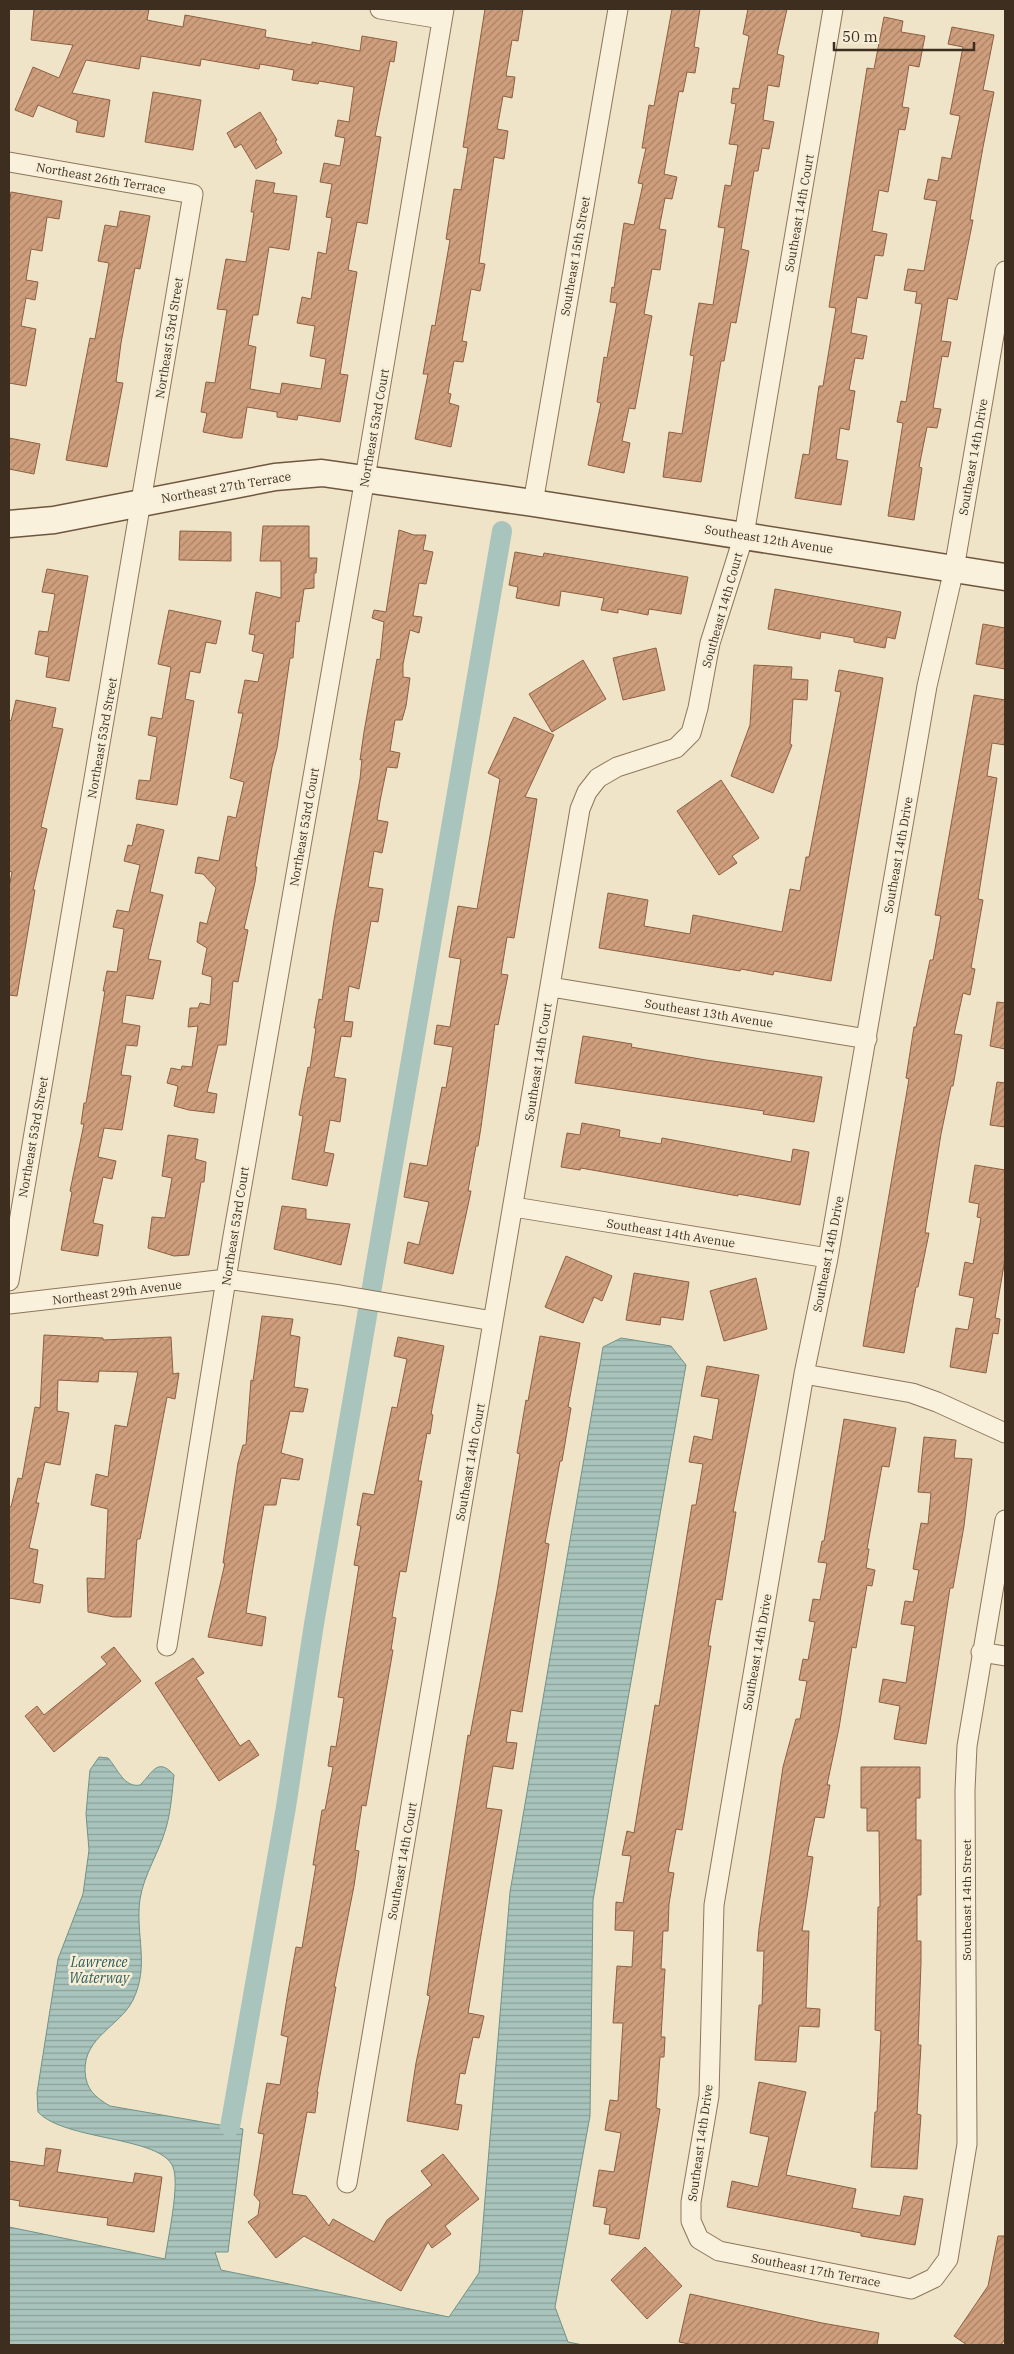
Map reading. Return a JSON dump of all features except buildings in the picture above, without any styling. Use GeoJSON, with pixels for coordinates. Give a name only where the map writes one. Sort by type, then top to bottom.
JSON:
{"type":"FeatureCollection","features":[{"type":"Feature","properties":{"kind":"street"},"geometry":{"type":"LineString","coordinates":[[380,9],[443,14]]}},
{"type":"Feature","properties":{"kind":"street","name":"Southeast 15th Street"},"geometry":{"type":"LineString","coordinates":[[533,503],[618,9]]}},
{"type":"Feature","properties":{"kind":"street","name":"Southeast 14th Court"},"geometry":{"type":"LineString","coordinates":[[347,2184],[580,809],[587,792],[598,778],[617,767],[676,748],[691,733],[698,708],[710,643],[744,535],[833,9]]}},
{"type":"Feature","properties":{"kind":"street","name":"Northeast 53rd Court"},"geometry":{"type":"LineString","coordinates":[[167,1646],[226,1279],[365,478],[443,14]]}},
{"type":"Feature","properties":{"kind":"street","name":"Northeast 26th Terrace"},"geometry":{"type":"LineString","coordinates":[[9,162],[193,194]]}},
{"type":"Feature","properties":{"kind":"street","name":"Northeast 53rd Street"},"geometry":{"type":"LineString","coordinates":[[9,1281],[193,194]]}},
{"type":"Feature","properties":{"kind":"street","name":"Southeast 14th Drive"},"geometry":{"type":"LineString","coordinates":[[699,2238],[691,2221],[691,2202],[709,2096],[714,1905],[804,1374],[828,1258],[867,1039],[926,686],[954,569],[1005,272]]}},
{"type":"Feature","properties":{"kind":"street","name":"Northeast 27th Terrace"},"geometry":{"type":"LineString","coordinates":[[9,524],[54,520],[275,476],[322,473],[533,503]]}},
{"type":"Feature","properties":{"kind":"street","name":"Southeast 12th Avenue"},"geometry":{"type":"LineString","coordinates":[[533,503],[1005,577]]}},
{"type":"Feature","properties":{"kind":"street","name":"Southeast 13th Avenue"},"geometry":{"type":"LineString","coordinates":[[551,986],[867,1039]]}},
{"type":"Feature","properties":{"kind":"street","name":"Southeast 14th Avenue"},"geometry":{"type":"LineString","coordinates":[[514,1207],[828,1258]]}},
{"type":"Feature","properties":{"kind":"street"},"geometry":{"type":"LineString","coordinates":[[226,1279],[340,1295],[493,1321]]}},
{"type":"Feature","properties":{"kind":"street","name":"Northeast 29th Avenue"},"geometry":{"type":"LineString","coordinates":[[9,1304],[226,1279]]}},
{"type":"Feature","properties":{"kind":"street"},"geometry":{"type":"LineString","coordinates":[[804,1374],[912,1393],[1005,1433]]}},
{"type":"Feature","properties":{"kind":"street","name":"Southeast 14th Street"},"geometry":{"type":"LineString","coordinates":[[934,2278],[948,2259],[967,2144],[965,1790],[968,1746],[1005,1520]]}},
{"type":"Feature","properties":{"kind":"street"},"geometry":{"type":"LineString","coordinates":[[982,1652],[1005,1656]]}},
{"type":"Feature","properties":{"kind":"street","name":"Southeast 17th Terrace"},"geometry":{"type":"LineString","coordinates":[[699,2238],[719,2251],[911,2289],[934,2278]]}},
{"type":"Feature","properties":{"kind":"water","name":"Lawrence Waterway"},"geometry":{"type":"Polygon","coordinates":[[[621,1338],[671,1346],[686,1365],[593,1900],[590,2116],[555,2307],[568,2342],[583,2345],[9,2345],[9,2227],[165,2259],[171,2225],[175,2175],[173,2167],[165,2157],[151,2149],[69,2128],[51,2121],[38,2112],[37,2093],[58,1959],[83,1894],[89,1850],[86,1814],[90,1770],[99,1757],[108,1758],[125,1781],[134,1785],[140,1785],[159,1767],[163,1767],[174,1775],[166,1828],[140,1899],[141,1975],[138,1987],[127,2009],[96,2040],[90,2049],[86,2059],[87,2083],[92,2092],[110,2106],[243,2129],[228,2252],[215,2252],[221,2270],[449,2317],[479,2273],[510,1892],[603,1347],[621,1338]]]}},
{"type":"Feature","properties":{"kind":"waterway"},"geometry":{"type":"LineString","coordinates":[[230,2127],[286,1807],[314,1624],[502,531]]}}]}
